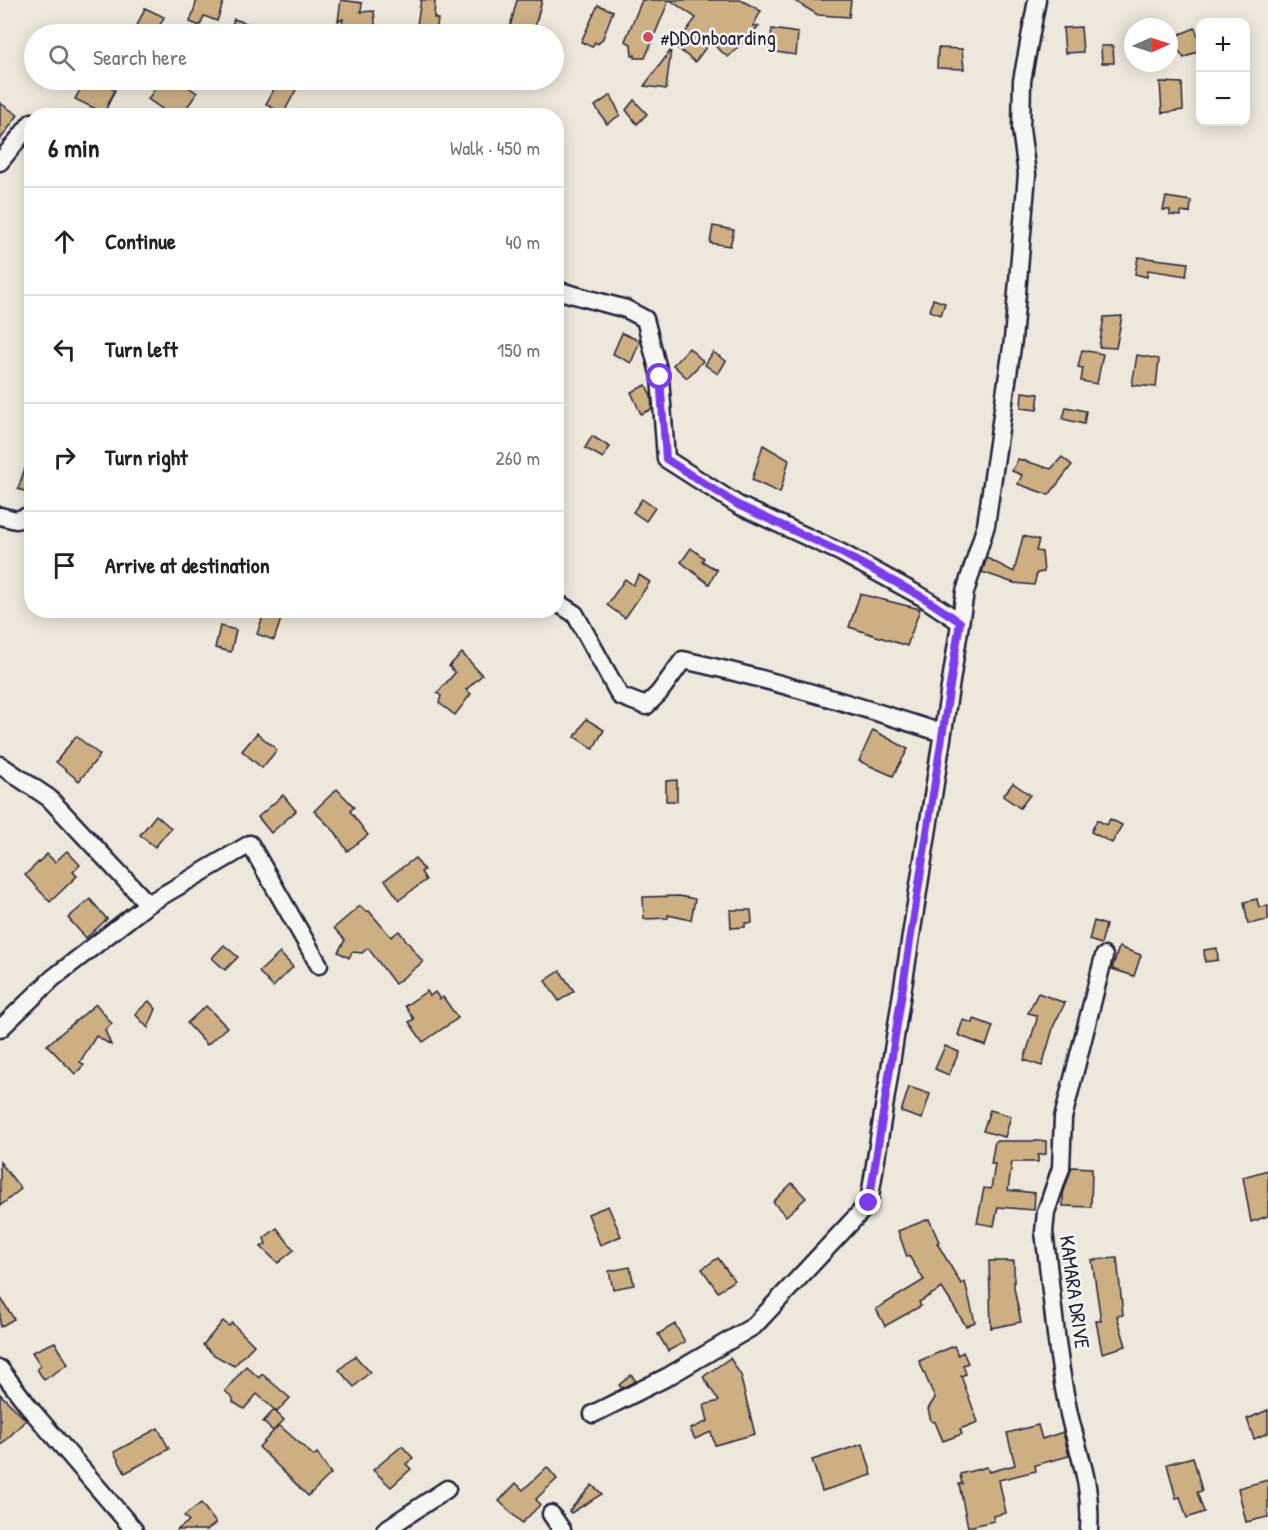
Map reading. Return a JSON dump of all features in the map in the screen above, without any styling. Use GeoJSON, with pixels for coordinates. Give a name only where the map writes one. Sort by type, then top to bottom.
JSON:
{"type":"FeatureCollection","features":[{"type":"Feature","properties":{"kind":"street"},"geometry":{"type":"LineString","coordinates":[[593,1414],[668,1377],[754,1326],[869,1203],[965,592],[986,525],[1013,340],[1027,174],[1021,129],[1023,81],[1037,0]]}},
{"type":"Feature","properties":{"kind":"street"},"geometry":{"type":"LineString","coordinates":[[0,162],[24,132]]}},
{"type":"Feature","properties":{"kind":"street"},"geometry":{"type":"LineString","coordinates":[[564,292],[626,309],[645,319],[660,377],[666,459],[738,505],[840,552],[924,598],[960,622]]}},
{"type":"Feature","properties":{"kind":"street"},"geometry":{"type":"LineString","coordinates":[[0,516],[16,520],[24,518]]}},
{"type":"Feature","properties":{"kind":"street"},"geometry":{"type":"LineString","coordinates":[[564,607],[575,615],[620,696],[646,706],[682,660],[750,675],[829,697],[942,734]]}},
{"type":"Feature","properties":{"kind":"street"},"geometry":{"type":"LineString","coordinates":[[0,765],[49,798],[148,904]]}},
{"type":"Feature","properties":{"kind":"street"},"geometry":{"type":"LineString","coordinates":[[0,1029],[53,978],[148,904],[250,844],[319,965]]}},
{"type":"Feature","properties":{"kind":"street","name":"KAMARA DRIVE"},"geometry":{"type":"LineString","coordinates":[[1089,1530],[1091,1502],[1088,1478],[1069,1413],[1044,1232],[1046,1212],[1061,1168],[1064,1118],[1104,956]]}},
{"type":"Feature","properties":{"kind":"street"},"geometry":{"type":"LineString","coordinates":[[0,1369],[33,1412],[134,1530]]}},
{"type":"Feature","properties":{"kind":"street"},"geometry":{"type":"LineString","coordinates":[[385,1530],[447,1489]]}},
{"type":"Feature","properties":{"kind":"street"},"geometry":{"type":"LineString","coordinates":[[551,1514],[562,1530]]}},
{"type":"Feature","properties":{"kind":"building"},"geometry":{"type":"Polygon","coordinates":[[[197,0],[224,0],[217,21],[204,16],[201,24],[190,22],[197,0]]]}},
{"type":"Feature","properties":{"kind":"building"},"geometry":{"type":"Polygon","coordinates":[[[341,0],[362,3],[361,12],[374,11],[375,24],[342,24],[343,19],[338,21],[341,0]]]}},
{"type":"Feature","properties":{"kind":"building"},"geometry":{"type":"Polygon","coordinates":[[[421,0],[435,0],[434,18],[438,19],[437,24],[417,24],[421,0]]]}},
{"type":"Feature","properties":{"kind":"building"},"geometry":{"type":"Polygon","coordinates":[[[517,0],[542,0],[536,24],[511,24],[517,0]]]}},
{"type":"Feature","properties":{"kind":"building"},"geometry":{"type":"Polygon","coordinates":[[[642,0],[669,0],[645,58],[635,58],[635,55],[632,56],[631,44],[625,41],[642,0]]]}},
{"type":"Feature","properties":{"kind":"building"},"geometry":{"type":"Polygon","coordinates":[[[670,0],[741,0],[761,11],[753,26],[759,26],[728,57],[710,42],[695,62],[675,46],[696,18],[670,0]]]}},
{"type":"Feature","properties":{"kind":"building"},"geometry":{"type":"Polygon","coordinates":[[[793,0],[851,0],[849,17],[818,15],[793,0]]]}},
{"type":"Feature","properties":{"kind":"building"},"geometry":{"type":"Polygon","coordinates":[[[598,5],[613,11],[603,38],[598,44],[595,42],[592,47],[581,42],[598,5]]]}},
{"type":"Feature","properties":{"kind":"building"},"geometry":{"type":"Polygon","coordinates":[[[145,8],[164,17],[161,24],[138,24],[145,8]]]}},
{"type":"Feature","properties":{"kind":"building"},"geometry":{"type":"Polygon","coordinates":[[[234,19],[249,24],[232,24],[234,19]]]}},
{"type":"Feature","properties":{"kind":"building"},"geometry":{"type":"Polygon","coordinates":[[[1081,27],[1083,52],[1065,53],[1063,28],[1081,27]]]}},
{"type":"Feature","properties":{"kind":"building"},"geometry":{"type":"Polygon","coordinates":[[[1195,28],[1196,52],[1184,58],[1178,49],[1178,35],[1195,28]]]}},
{"type":"Feature","properties":{"kind":"building"},"geometry":{"type":"Polygon","coordinates":[[[772,29],[798,33],[796,55],[769,51],[772,29]]]}},
{"type":"Feature","properties":{"kind":"building"},"geometry":{"type":"Polygon","coordinates":[[[1101,46],[1113,46],[1114,63],[1102,63],[1101,46]]]}},
{"type":"Feature","properties":{"kind":"building"},"geometry":{"type":"Polygon","coordinates":[[[938,48],[962,49],[964,69],[937,68],[938,48]]]}},
{"type":"Feature","properties":{"kind":"building"},"geometry":{"type":"Polygon","coordinates":[[[671,50],[666,89],[644,86],[671,50]]]}},
{"type":"Feature","properties":{"kind":"building"},"geometry":{"type":"Polygon","coordinates":[[[1160,82],[1182,83],[1183,110],[1162,113],[1160,82]]]}},
{"type":"Feature","properties":{"kind":"building"},"geometry":{"type":"Polygon","coordinates":[[[80,90],[115,90],[106,108],[94,108],[75,99],[80,90]]]}},
{"type":"Feature","properties":{"kind":"building"},"geometry":{"type":"Polygon","coordinates":[[[154,90],[193,90],[197,93],[187,108],[161,108],[148,99],[154,90]]]}},
{"type":"Feature","properties":{"kind":"building"},"geometry":{"type":"Polygon","coordinates":[[[274,90],[296,90],[286,108],[273,108],[266,104],[274,90]]]}},
{"type":"Feature","properties":{"kind":"building"},"geometry":{"type":"Polygon","coordinates":[[[611,95],[620,115],[607,124],[595,106],[611,95]]]}},
{"type":"Feature","properties":{"kind":"building"},"geometry":{"type":"Polygon","coordinates":[[[634,100],[647,114],[637,124],[626,110],[634,100]]]}},
{"type":"Feature","properties":{"kind":"building"},"geometry":{"type":"Polygon","coordinates":[[[0,103],[18,115],[0,140],[0,103]]]}},
{"type":"Feature","properties":{"kind":"building"},"geometry":{"type":"Polygon","coordinates":[[[1166,197],[1191,201],[1190,213],[1181,212],[1181,216],[1170,215],[1170,210],[1163,210],[1166,197]]]}},
{"type":"Feature","properties":{"kind":"building"},"geometry":{"type":"Polygon","coordinates":[[[713,226],[734,230],[730,246],[710,243],[713,226]]]}},
{"type":"Feature","properties":{"kind":"building"},"geometry":{"type":"Polygon","coordinates":[[[1138,257],[1188,263],[1186,276],[1148,270],[1147,277],[1135,274],[1138,257]]]}},
{"type":"Feature","properties":{"kind":"building"},"geometry":{"type":"Polygon","coordinates":[[[933,299],[945,303],[941,315],[930,311],[933,299]]]}},
{"type":"Feature","properties":{"kind":"building"},"geometry":{"type":"Polygon","coordinates":[[[1122,316],[1116,348],[1099,347],[1104,317],[1122,316]]]}},
{"type":"Feature","properties":{"kind":"building"},"geometry":{"type":"Polygon","coordinates":[[[622,333],[640,341],[631,363],[613,354],[622,333]]]}},
{"type":"Feature","properties":{"kind":"building"},"geometry":{"type":"Polygon","coordinates":[[[689,348],[703,361],[687,378],[673,365],[689,348]]]}},
{"type":"Feature","properties":{"kind":"building"},"geometry":{"type":"Polygon","coordinates":[[[1082,350],[1103,354],[1097,384],[1081,381],[1083,368],[1078,367],[1082,350]]]}},
{"type":"Feature","properties":{"kind":"building"},"geometry":{"type":"Polygon","coordinates":[[[713,352],[726,361],[718,374],[705,365],[713,352]]]}},
{"type":"Feature","properties":{"kind":"building"},"geometry":{"type":"Polygon","coordinates":[[[1137,355],[1159,359],[1156,387],[1132,385],[1137,355]]]}},
{"type":"Feature","properties":{"kind":"building"},"geometry":{"type":"Polygon","coordinates":[[[646,385],[651,396],[652,409],[641,414],[631,392],[646,385]]]}},
{"type":"Feature","properties":{"kind":"building"},"geometry":{"type":"Polygon","coordinates":[[[1022,392],[1039,394],[1037,410],[1021,408],[1022,392]]]}},
{"type":"Feature","properties":{"kind":"building"},"geometry":{"type":"Polygon","coordinates":[[[1066,407],[1086,411],[1084,424],[1063,419],[1066,407]]]}},
{"type":"Feature","properties":{"kind":"building"},"geometry":{"type":"Polygon","coordinates":[[[592,436],[610,447],[603,458],[585,448],[592,436]]]}},
{"type":"Feature","properties":{"kind":"building"},"geometry":{"type":"Polygon","coordinates":[[[763,445],[789,460],[780,493],[752,480],[763,445]]]}},
{"type":"Feature","properties":{"kind":"building"},"geometry":{"type":"Polygon","coordinates":[[[1062,457],[1072,465],[1049,495],[1018,484],[1022,475],[1012,471],[1018,459],[1051,469],[1062,457]]]}},
{"type":"Feature","properties":{"kind":"building"},"geometry":{"type":"Polygon","coordinates":[[[24,471],[24,491],[18,489],[24,471]]]}},
{"type":"Feature","properties":{"kind":"building"},"geometry":{"type":"Polygon","coordinates":[[[642,499],[655,508],[646,521],[633,512],[642,499]]]}},
{"type":"Feature","properties":{"kind":"building"},"geometry":{"type":"Polygon","coordinates":[[[1023,536],[1039,540],[1036,551],[1042,552],[1044,572],[1037,573],[1034,585],[1014,583],[982,572],[987,558],[1014,572],[1023,536]]]}},
{"type":"Feature","properties":{"kind":"building"},"geometry":{"type":"Polygon","coordinates":[[[691,548],[704,558],[702,561],[717,570],[709,584],[681,562],[691,548]]]}},
{"type":"Feature","properties":{"kind":"building"},"geometry":{"type":"Polygon","coordinates":[[[639,575],[650,582],[625,618],[607,605],[625,579],[633,585],[639,575]]]}},
{"type":"Feature","properties":{"kind":"building"},"geometry":{"type":"Polygon","coordinates":[[[860,594],[920,609],[907,646],[849,627],[860,594]]]}},
{"type":"Feature","properties":{"kind":"building"},"geometry":{"type":"Polygon","coordinates":[[[262,618],[281,618],[274,640],[257,634],[262,618]]]}},
{"type":"Feature","properties":{"kind":"building"},"geometry":{"type":"Polygon","coordinates":[[[220,626],[236,630],[231,652],[215,648],[220,626]]]}},
{"type":"Feature","properties":{"kind":"building"},"geometry":{"type":"Polygon","coordinates":[[[462,653],[482,675],[466,690],[471,694],[455,715],[439,703],[441,696],[437,693],[455,673],[449,666],[462,653]]]}},
{"type":"Feature","properties":{"kind":"building"},"geometry":{"type":"Polygon","coordinates":[[[586,719],[604,730],[593,749],[575,737],[586,719]]]}},
{"type":"Feature","properties":{"kind":"building"},"geometry":{"type":"Polygon","coordinates":[[[873,730],[908,749],[893,776],[859,761],[873,730]]]}},
{"type":"Feature","properties":{"kind":"building"},"geometry":{"type":"Polygon","coordinates":[[[257,733],[277,750],[262,768],[242,751],[257,733]]]}},
{"type":"Feature","properties":{"kind":"building"},"geometry":{"type":"Polygon","coordinates":[[[76,736],[100,755],[79,781],[56,762],[76,736]]]}},
{"type":"Feature","properties":{"kind":"building"},"geometry":{"type":"Polygon","coordinates":[[[677,780],[677,801],[666,801],[666,781],[677,780]]]}},
{"type":"Feature","properties":{"kind":"building"},"geometry":{"type":"Polygon","coordinates":[[[1013,783],[1030,795],[1020,808],[1003,796],[1013,783]]]}},
{"type":"Feature","properties":{"kind":"building"},"geometry":{"type":"Polygon","coordinates":[[[337,789],[354,807],[350,811],[368,835],[347,851],[336,833],[314,811],[337,789]]]}},
{"type":"Feature","properties":{"kind":"building"},"geometry":{"type":"Polygon","coordinates":[[[283,795],[296,811],[271,833],[258,817],[283,795]]]}},
{"type":"Feature","properties":{"kind":"building"},"geometry":{"type":"Polygon","coordinates":[[[156,815],[171,828],[155,847],[140,835],[156,815]]]}},
{"type":"Feature","properties":{"kind":"building"},"geometry":{"type":"Polygon","coordinates":[[[1110,819],[1122,825],[1112,843],[1091,832],[1097,820],[1107,825],[1110,819]]]}},
{"type":"Feature","properties":{"kind":"building"},"geometry":{"type":"Polygon","coordinates":[[[67,851],[80,865],[73,872],[77,876],[50,902],[25,875],[47,854],[55,862],[67,851]]]}},
{"type":"Feature","properties":{"kind":"building"},"geometry":{"type":"Polygon","coordinates":[[[415,858],[424,870],[421,872],[426,880],[399,900],[385,880],[415,858]]]}},
{"type":"Feature","properties":{"kind":"building"},"geometry":{"type":"Polygon","coordinates":[[[679,896],[695,899],[691,920],[668,915],[668,918],[644,919],[643,897],[679,896]]]}},
{"type":"Feature","properties":{"kind":"building"},"geometry":{"type":"Polygon","coordinates":[[[90,899],[107,919],[86,938],[68,918],[90,899]]]}},
{"type":"Feature","properties":{"kind":"building"},"geometry":{"type":"Polygon","coordinates":[[[1257,899],[1259,907],[1268,906],[1268,920],[1248,924],[1244,902],[1257,899]]]}},
{"type":"Feature","properties":{"kind":"building"},"geometry":{"type":"Polygon","coordinates":[[[360,906],[365,911],[369,911],[391,937],[399,931],[423,962],[395,984],[368,948],[362,953],[352,952],[349,958],[338,952],[345,940],[334,928],[360,906]]]}},
{"type":"Feature","properties":{"kind":"building"},"geometry":{"type":"Polygon","coordinates":[[[730,910],[751,910],[752,923],[745,923],[745,927],[731,928],[730,910]]]}},
{"type":"Feature","properties":{"kind":"building"},"geometry":{"type":"Polygon","coordinates":[[[1094,921],[1106,925],[1101,944],[1089,940],[1094,921]]]}},
{"type":"Feature","properties":{"kind":"building"},"geometry":{"type":"Polygon","coordinates":[[[224,945],[238,957],[225,970],[212,958],[224,945]]]}},
{"type":"Feature","properties":{"kind":"building"},"geometry":{"type":"Polygon","coordinates":[[[1119,947],[1141,955],[1134,976],[1112,969],[1119,947]]]}},
{"type":"Feature","properties":{"kind":"building"},"geometry":{"type":"Polygon","coordinates":[[[1217,948],[1218,960],[1205,962],[1204,950],[1217,948]]]}},
{"type":"Feature","properties":{"kind":"building"},"geometry":{"type":"Polygon","coordinates":[[[280,953],[293,967],[273,987],[259,972],[280,953]]]}},
{"type":"Feature","properties":{"kind":"building"},"geometry":{"type":"Polygon","coordinates":[[[560,971],[574,991],[559,1001],[545,981],[560,971]]]}},
{"type":"Feature","properties":{"kind":"building"},"geometry":{"type":"Polygon","coordinates":[[[427,991],[430,996],[435,992],[440,999],[443,997],[458,1018],[423,1042],[409,1022],[414,1019],[405,1006],[427,991]]]}},
{"type":"Feature","properties":{"kind":"building"},"geometry":{"type":"Polygon","coordinates":[[[1038,993],[1065,1003],[1054,1025],[1042,1066],[1024,1060],[1037,1019],[1036,1015],[1028,1013],[1038,993]]]}},
{"type":"Feature","properties":{"kind":"building"},"geometry":{"type":"Polygon","coordinates":[[[149,1001],[156,1009],[148,1028],[135,1014],[149,1001]]]}},
{"type":"Feature","properties":{"kind":"building"},"geometry":{"type":"Polygon","coordinates":[[[96,1004],[112,1024],[105,1030],[111,1045],[96,1036],[80,1062],[84,1065],[75,1074],[47,1045],[96,1004]]]}},
{"type":"Feature","properties":{"kind":"building"},"geometry":{"type":"Polygon","coordinates":[[[206,1006],[227,1027],[207,1045],[187,1023],[206,1006]]]}},
{"type":"Feature","properties":{"kind":"building"},"geometry":{"type":"Polygon","coordinates":[[[974,1019],[993,1026],[986,1046],[958,1035],[963,1020],[973,1023],[974,1019]]]}},
{"type":"Feature","properties":{"kind":"building"},"geometry":{"type":"Polygon","coordinates":[[[945,1046],[959,1052],[949,1075],[935,1069],[945,1046]]]}},
{"type":"Feature","properties":{"kind":"building"},"geometry":{"type":"Polygon","coordinates":[[[909,1087],[930,1094],[922,1119],[901,1112],[909,1087]]]}},
{"type":"Feature","properties":{"kind":"building"},"geometry":{"type":"Polygon","coordinates":[[[990,1110],[1011,1116],[1005,1137],[983,1131],[990,1110]]]}},
{"type":"Feature","properties":{"kind":"building"},"geometry":{"type":"Polygon","coordinates":[[[995,1141],[1046,1141],[1046,1154],[1038,1155],[1038,1162],[1012,1162],[1008,1190],[1035,1193],[1034,1210],[998,1207],[994,1226],[977,1223],[984,1188],[991,1189],[995,1164],[991,1164],[995,1141]]]}},
{"type":"Feature","properties":{"kind":"building"},"geometry":{"type":"Polygon","coordinates":[[[0,1162],[21,1189],[0,1206],[0,1162]]]}},
{"type":"Feature","properties":{"kind":"building"},"geometry":{"type":"Polygon","coordinates":[[[1072,1167],[1092,1168],[1091,1207],[1063,1206],[1063,1194],[1072,1167]]]}},
{"type":"Feature","properties":{"kind":"building"},"geometry":{"type":"Polygon","coordinates":[[[1268,1170],[1268,1216],[1251,1222],[1243,1177],[1268,1170]]]}},
{"type":"Feature","properties":{"kind":"building"},"geometry":{"type":"Polygon","coordinates":[[[792,1183],[806,1198],[786,1216],[773,1202],[792,1183]]]}},
{"type":"Feature","properties":{"kind":"building"},"geometry":{"type":"Polygon","coordinates":[[[608,1206],[621,1236],[600,1245],[588,1214],[608,1206]]]}},
{"type":"Feature","properties":{"kind":"building"},"geometry":{"type":"Polygon","coordinates":[[[929,1219],[939,1242],[937,1243],[961,1284],[965,1282],[975,1322],[966,1326],[942,1288],[919,1302],[921,1306],[885,1326],[876,1309],[924,1280],[909,1256],[907,1257],[898,1231],[929,1219]]]}},
{"type":"Feature","properties":{"kind":"building"},"geometry":{"type":"Polygon","coordinates":[[[277,1228],[294,1250],[278,1263],[261,1247],[266,1244],[264,1238],[277,1228]]]}},
{"type":"Feature","properties":{"kind":"building"},"geometry":{"type":"Polygon","coordinates":[[[718,1258],[734,1280],[718,1292],[702,1269],[718,1258]]]}},
{"type":"Feature","properties":{"kind":"building"},"geometry":{"type":"Polygon","coordinates":[[[1117,1258],[1123,1315],[1117,1316],[1126,1346],[1102,1353],[1096,1321],[1101,1321],[1092,1260],[1117,1258]]]}},
{"type":"Feature","properties":{"kind":"building"},"geometry":{"type":"Polygon","coordinates":[[[989,1261],[1014,1261],[1014,1288],[1021,1322],[991,1328],[989,1261]]]}},
{"type":"Feature","properties":{"kind":"building"},"geometry":{"type":"Polygon","coordinates":[[[630,1267],[634,1285],[613,1289],[609,1271],[630,1267]]]}},
{"type":"Feature","properties":{"kind":"building"},"geometry":{"type":"Polygon","coordinates":[[[0,1297],[14,1319],[0,1327],[0,1297]]]}},
{"type":"Feature","properties":{"kind":"building"},"geometry":{"type":"Polygon","coordinates":[[[223,1321],[229,1326],[232,1323],[254,1345],[234,1366],[214,1355],[203,1345],[223,1321]]]}},
{"type":"Feature","properties":{"kind":"building"},"geometry":{"type":"Polygon","coordinates":[[[675,1324],[685,1342],[668,1351],[658,1334],[675,1324]]]}},
{"type":"Feature","properties":{"kind":"building"},"geometry":{"type":"Polygon","coordinates":[[[55,1342],[68,1364],[44,1380],[37,1369],[41,1366],[32,1352],[55,1342]]]}},
{"type":"Feature","properties":{"kind":"building"},"geometry":{"type":"Polygon","coordinates":[[[954,1346],[958,1355],[963,1352],[968,1363],[963,1365],[966,1374],[961,1376],[978,1422],[960,1429],[962,1434],[943,1441],[935,1422],[931,1421],[928,1409],[935,1398],[919,1361],[954,1346]]]}},
{"type":"Feature","properties":{"kind":"building"},"geometry":{"type":"Polygon","coordinates":[[[355,1356],[370,1372],[354,1387],[339,1370],[355,1356]]]}},
{"type":"Feature","properties":{"kind":"building"},"geometry":{"type":"Polygon","coordinates":[[[730,1358],[742,1377],[755,1434],[715,1445],[711,1432],[695,1439],[690,1429],[708,1421],[704,1405],[719,1401],[703,1377],[730,1358]]]}},
{"type":"Feature","properties":{"kind":"building"},"geometry":{"type":"Polygon","coordinates":[[[246,1366],[259,1378],[262,1374],[290,1398],[277,1412],[257,1394],[244,1409],[233,1402],[233,1398],[225,1391],[246,1366]]]}},
{"type":"Feature","properties":{"kind":"building"},"geometry":{"type":"Polygon","coordinates":[[[631,1375],[636,1381],[622,1388],[619,1385],[631,1375]]]}},
{"type":"Feature","properties":{"kind":"building"},"geometry":{"type":"Polygon","coordinates":[[[0,1394],[26,1420],[0,1446],[0,1394]]]}},
{"type":"Feature","properties":{"kind":"building"},"geometry":{"type":"Polygon","coordinates":[[[274,1410],[284,1420],[273,1431],[263,1422],[274,1410]]]}},
{"type":"Feature","properties":{"kind":"building"},"geometry":{"type":"Polygon","coordinates":[[[1268,1410],[1268,1433],[1254,1439],[1247,1419],[1268,1410]]]}},
{"type":"Feature","properties":{"kind":"building"},"geometry":{"type":"Polygon","coordinates":[[[279,1425],[314,1456],[317,1453],[331,1474],[308,1496],[259,1447],[279,1425]]]}},
{"type":"Feature","properties":{"kind":"building"},"geometry":{"type":"Polygon","coordinates":[[[1038,1425],[1042,1439],[1063,1432],[1069,1456],[1035,1465],[1036,1471],[999,1480],[1006,1513],[993,1516],[994,1521],[968,1527],[959,1484],[962,1484],[960,1474],[987,1467],[989,1472],[1015,1465],[1007,1433],[1038,1425]]]}},
{"type":"Feature","properties":{"kind":"building"},"geometry":{"type":"Polygon","coordinates":[[[158,1428],[169,1449],[125,1473],[114,1452],[158,1428]]]}},
{"type":"Feature","properties":{"kind":"building"},"geometry":{"type":"Polygon","coordinates":[[[863,1444],[872,1475],[822,1491],[812,1460],[863,1444]]]}},
{"type":"Feature","properties":{"kind":"building"},"geometry":{"type":"Polygon","coordinates":[[[402,1446],[413,1458],[406,1464],[411,1469],[391,1487],[373,1470],[402,1446]]]}},
{"type":"Feature","properties":{"kind":"building"},"geometry":{"type":"Polygon","coordinates":[[[1193,1457],[1202,1491],[1197,1492],[1204,1512],[1187,1518],[1180,1497],[1176,1498],[1167,1464],[1193,1457]]]}},
{"type":"Feature","properties":{"kind":"building"},"geometry":{"type":"Polygon","coordinates":[[[547,1467],[557,1479],[536,1499],[540,1505],[522,1523],[499,1501],[516,1483],[523,1490],[547,1467]]]}},
{"type":"Feature","properties":{"kind":"building"},"geometry":{"type":"Polygon","coordinates":[[[1268,1480],[1268,1517],[1246,1522],[1238,1488],[1268,1480]]]}},
{"type":"Feature","properties":{"kind":"building"},"geometry":{"type":"Polygon","coordinates":[[[592,1485],[602,1494],[571,1513],[569,1511],[592,1485]]]}},
{"type":"Feature","properties":{"kind":"building"},"geometry":{"type":"Polygon","coordinates":[[[201,1503],[216,1523],[207,1530],[177,1530],[189,1521],[184,1516],[201,1503]]]}},
{"type":"Feature","properties":{"kind":"place","name":"#DDOnboarding"},"geometry":{"type":"Point","coordinates":[648,37]}},
{"type":"Feature","properties":{"kind":"route"},"geometry":{"type":"LineString","coordinates":[[660,377],[666,459],[738,505],[840,552],[924,598],[960,622],[869,1203]]}}]}
